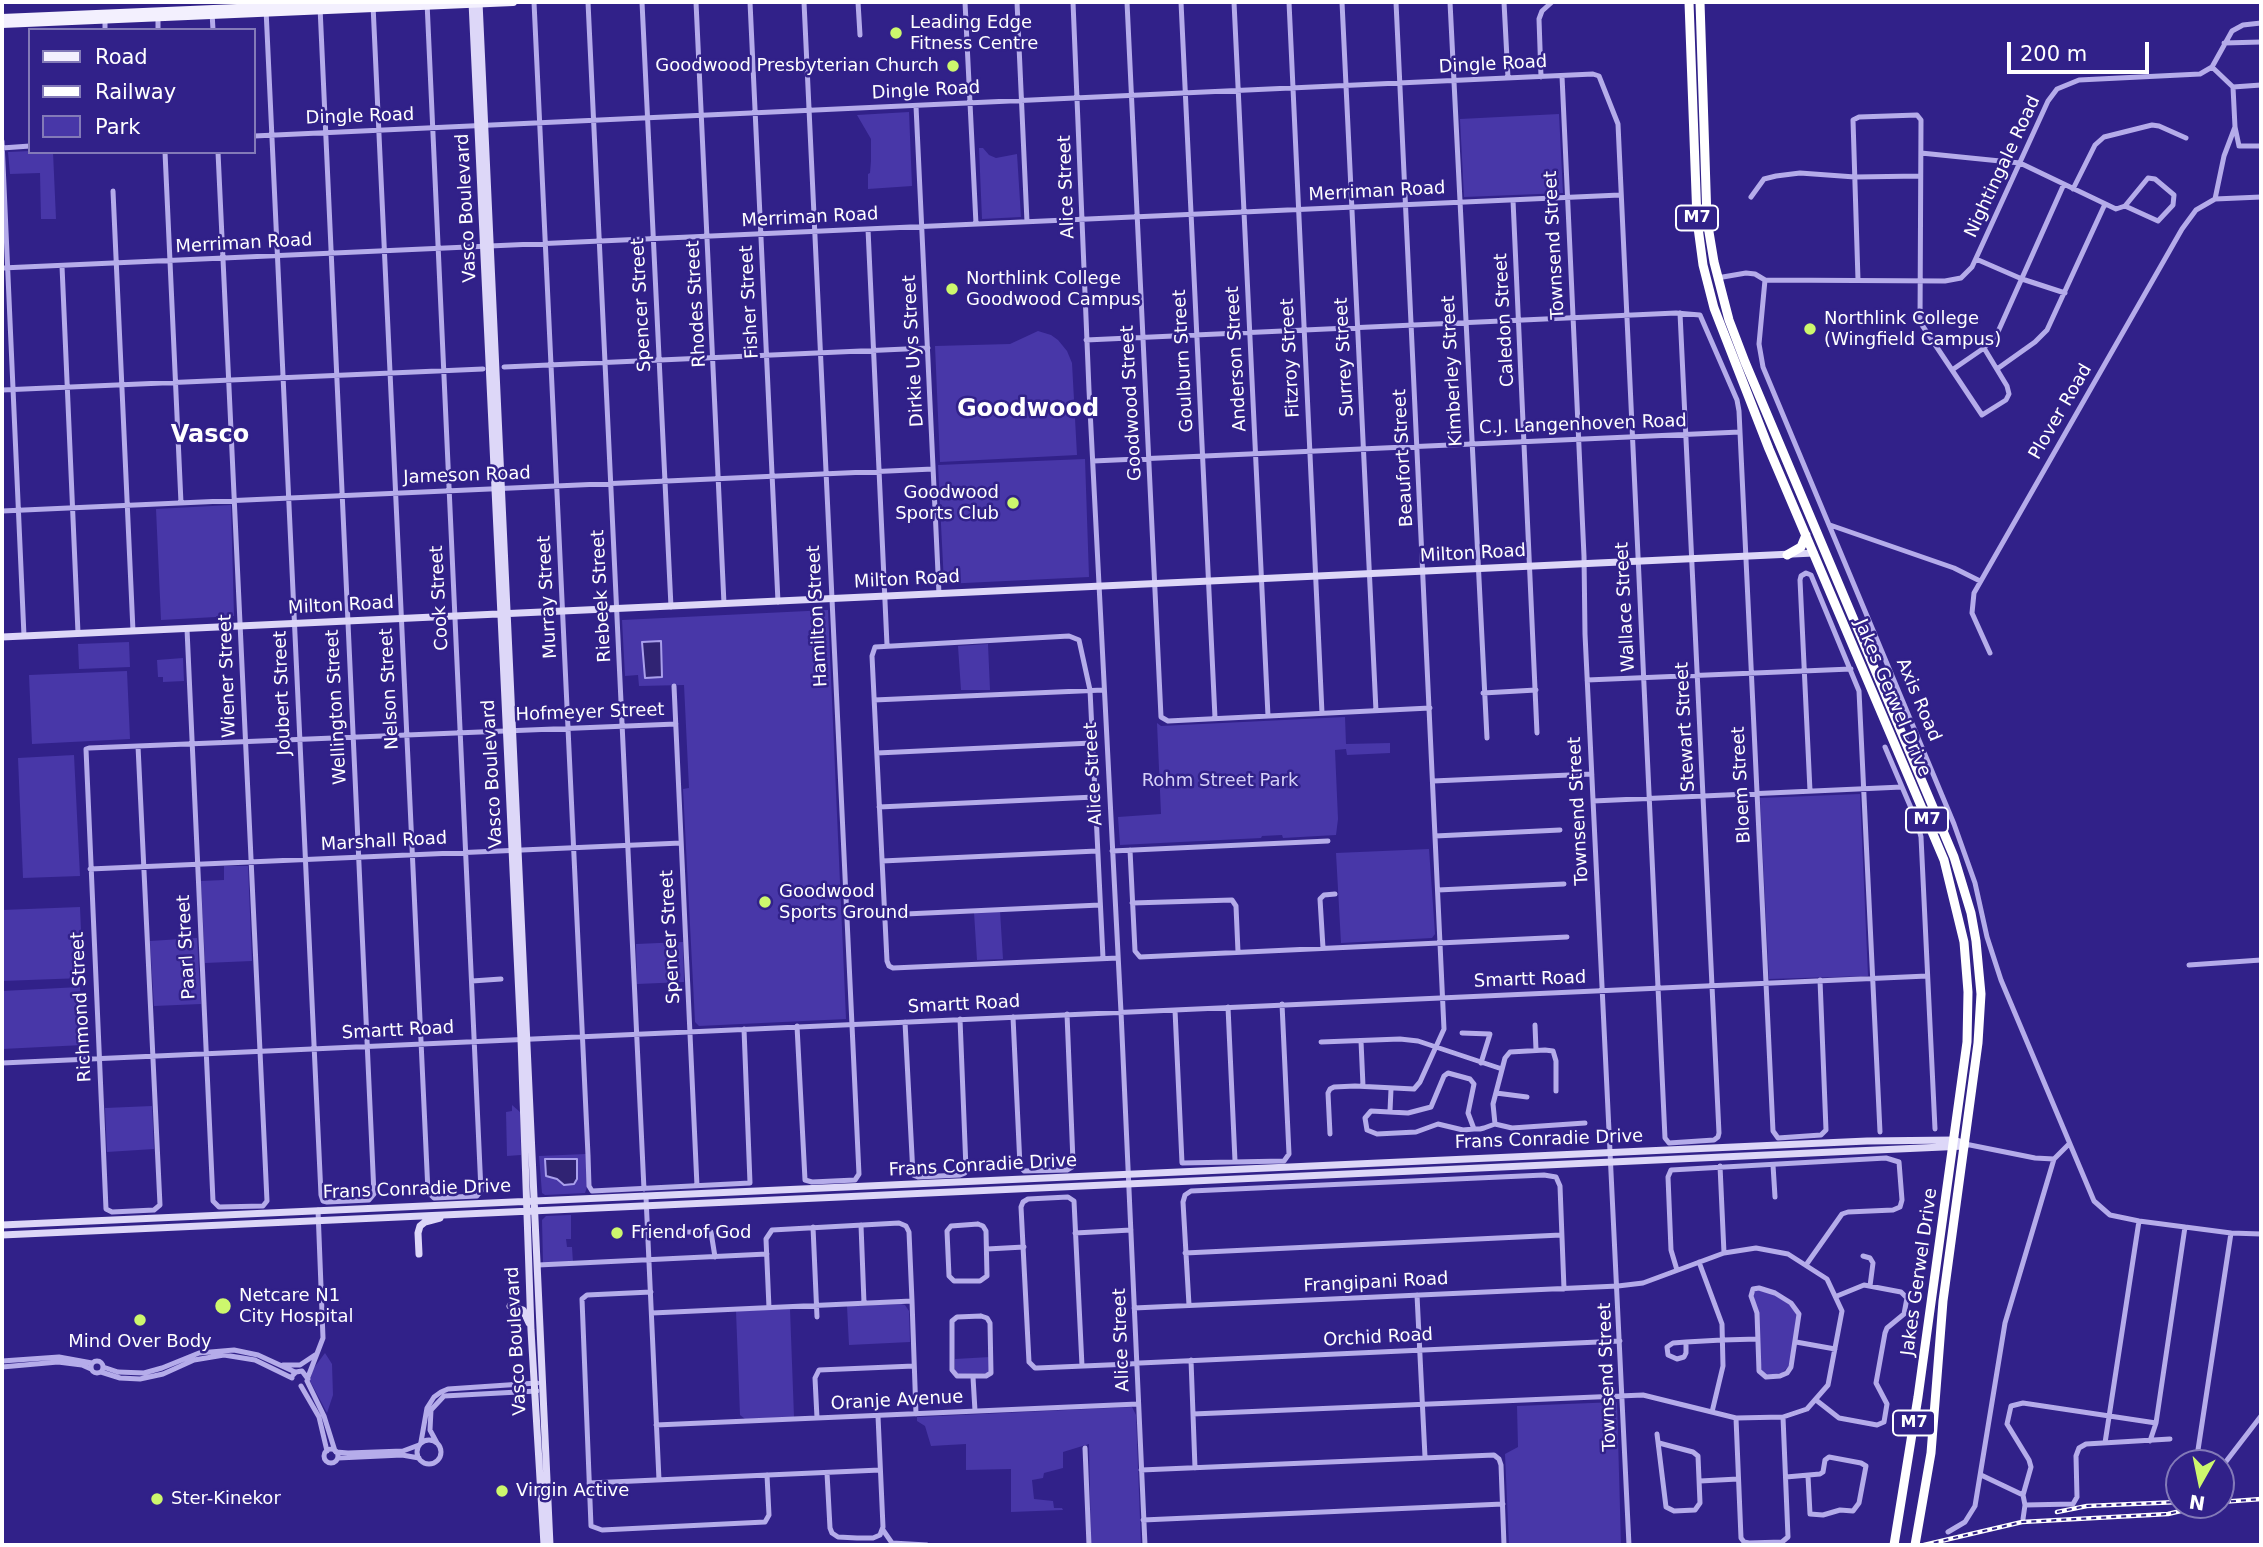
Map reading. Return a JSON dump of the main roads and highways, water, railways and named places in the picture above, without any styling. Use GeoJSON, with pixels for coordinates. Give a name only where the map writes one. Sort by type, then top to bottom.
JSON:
{"type":"FeatureCollection","features":[{"type":"Feature","properties":{"kind":"highway","name":"Jakes Gerwel Drive"},"geometry":{"type":"LineString","coordinates":[[1689,2],[1697,220],[1703,265],[1714,308],[1806,535],[1944,860],[1958,914],[1966,968],[1968,1031],[1918,1398],[1894,1545]]}},
{"type":"Feature","properties":{"kind":"highway","name":"Jakes Gerwel Drive"},"geometry":{"type":"LineString","coordinates":[[1700,2],[1707,220],[1717,278],[1729,320],[1954,857],[1970,913],[1979,967],[1975,1071],[1967,1145],[1943,1301],[1931,1457],[1915,1545]]}},
{"type":"Feature","properties":{"kind":"highway"},"geometry":{"type":"LineString","coordinates":[[1703,265],[1717,278],[1715,289],[1738,358],[1739,374]]}},
{"type":"Feature","properties":{"kind":"highway"},"geometry":{"type":"LineString","coordinates":[[1785,454],[1787,469],[1817,543],[1814,554],[1823,556],[1841,596],[1849,606]]}},
{"type":"Feature","properties":{"kind":"highway"},"geometry":{"type":"LineString","coordinates":[[1787,555],[1802,546],[1806,535]]}},
{"type":"Feature","properties":{"kind":"main road"},"geometry":{"type":"LineString","coordinates":[[2,18],[18,20],[375,4],[513,2]]}},
{"type":"Feature","properties":{"kind":"main road","name":"Vasco Boulevard"},"geometry":{"type":"LineString","coordinates":[[476,3],[531,1202],[531,1330],[539,1387],[550,1545]]}},
{"type":"Feature","properties":{"kind":"main road"},"geometry":{"type":"LineString","coordinates":[[2,24],[18,20]]}},
{"type":"Feature","properties":{"kind":"main road","name":"Milton Road"},"geometry":{"type":"LineString","coordinates":[[2,637],[1814,554]]}},
{"type":"Feature","properties":{"kind":"main road","name":"Frans Conradie Drive"},"geometry":{"type":"LineString","coordinates":[[1128,1179],[1210,1170],[1610,1154],[1867,1140],[1967,1145]]}},
{"type":"Feature","properties":{"kind":"main road","name":"Frans Conradie Drive"},"geometry":{"type":"LineString","coordinates":[[2,1225],[646,1197],[1611,1163],[1953,1144]]}},
{"type":"Feature","properties":{"kind":"main road","name":"Frans Conradie Drive"},"geometry":{"type":"LineString","coordinates":[[2,1235],[531,1211],[646,1197]]}},
{"type":"Feature","properties":{"kind":"main road","name":"Vasco Boulevard"},"geometry":{"type":"LineString","coordinates":[[531,1211],[538,1265],[544,1545]]}},
{"type":"Feature","properties":{"kind":"main road"},"geometry":{"type":"LineString","coordinates":[[419,1254],[418,1229],[423,1223],[457,1214]]}},
{"type":"Feature","properties":{"kind":"main road"},"geometry":{"type":"LineString","coordinates":[[418,1236],[428,1242]]}},
{"type":"Feature","properties":{"kind":"main road"},"geometry":{"type":"LineString","coordinates":[[510,1306],[524,1310],[531,1330]]}},
{"type":"Feature","properties":{"kind":"railway"},"geometry":{"type":"LineString","coordinates":[[2235,1501],[2261,1499]]}},
{"type":"Feature","properties":{"kind":"railway"},"geometry":{"type":"LineString","coordinates":[[2057,1512],[2087,1506],[2165,1503]]}},
{"type":"Feature","properties":{"kind":"railway"},"geometry":{"type":"LineString","coordinates":[[1924,1545],[2022,1522],[2165,1514]]}},
{"type":"Feature","properties":{"kind":"place","name":"Leading Edge Fitness Centre"},"geometry":{"type":"Point","coordinates":[896,33]}},
{"type":"Feature","properties":{"kind":"place","name":"Goodwood Presbyterian Church"},"geometry":{"type":"Point","coordinates":[953,66]}},
{"type":"Feature","properties":{"kind":"place","name":"Northlink College Goodwood Campus"},"geometry":{"type":"Point","coordinates":[952,289]}},
{"type":"Feature","properties":{"kind":"place","name":"Northlink College (Wingfield Campus)"},"geometry":{"type":"Point","coordinates":[1810,329]}},
{"type":"Feature","properties":{"kind":"place","name":"Goodwood Sports Club"},"geometry":{"type":"Point","coordinates":[1013,503]}},
{"type":"Feature","properties":{"kind":"place","name":"Goodwood Sports Ground"},"geometry":{"type":"Point","coordinates":[765,902]}},
{"type":"Feature","properties":{"kind":"place","name":"Friend of God"},"geometry":{"type":"Point","coordinates":[617,1233]}},
{"type":"Feature","properties":{"kind":"place","name":"Netcare N1 City Hospital"},"geometry":{"type":"Point","coordinates":[223,1306]}},
{"type":"Feature","properties":{"kind":"place","name":"Mind Over Body"},"geometry":{"type":"Point","coordinates":[140,1320]}},
{"type":"Feature","properties":{"kind":"place","name":"Virgin Active"},"geometry":{"type":"Point","coordinates":[502,1491]}},
{"type":"Feature","properties":{"kind":"place","name":"Ster-Kinekor"},"geometry":{"type":"Point","coordinates":[157,1499]}},
{"type":"Feature","properties":{"kind":"district","name":"Goodwood"},"geometry":{"type":"Point","coordinates":[1028,410]}},
{"type":"Feature","properties":{"kind":"district","name":"Vasco"},"geometry":{"type":"Point","coordinates":[210,436]}},
{"type":"Feature","properties":{"kind":"park label","name":"Rohm Street Park"},"geometry":{"type":"Point","coordinates":[1220,781]}}]}
